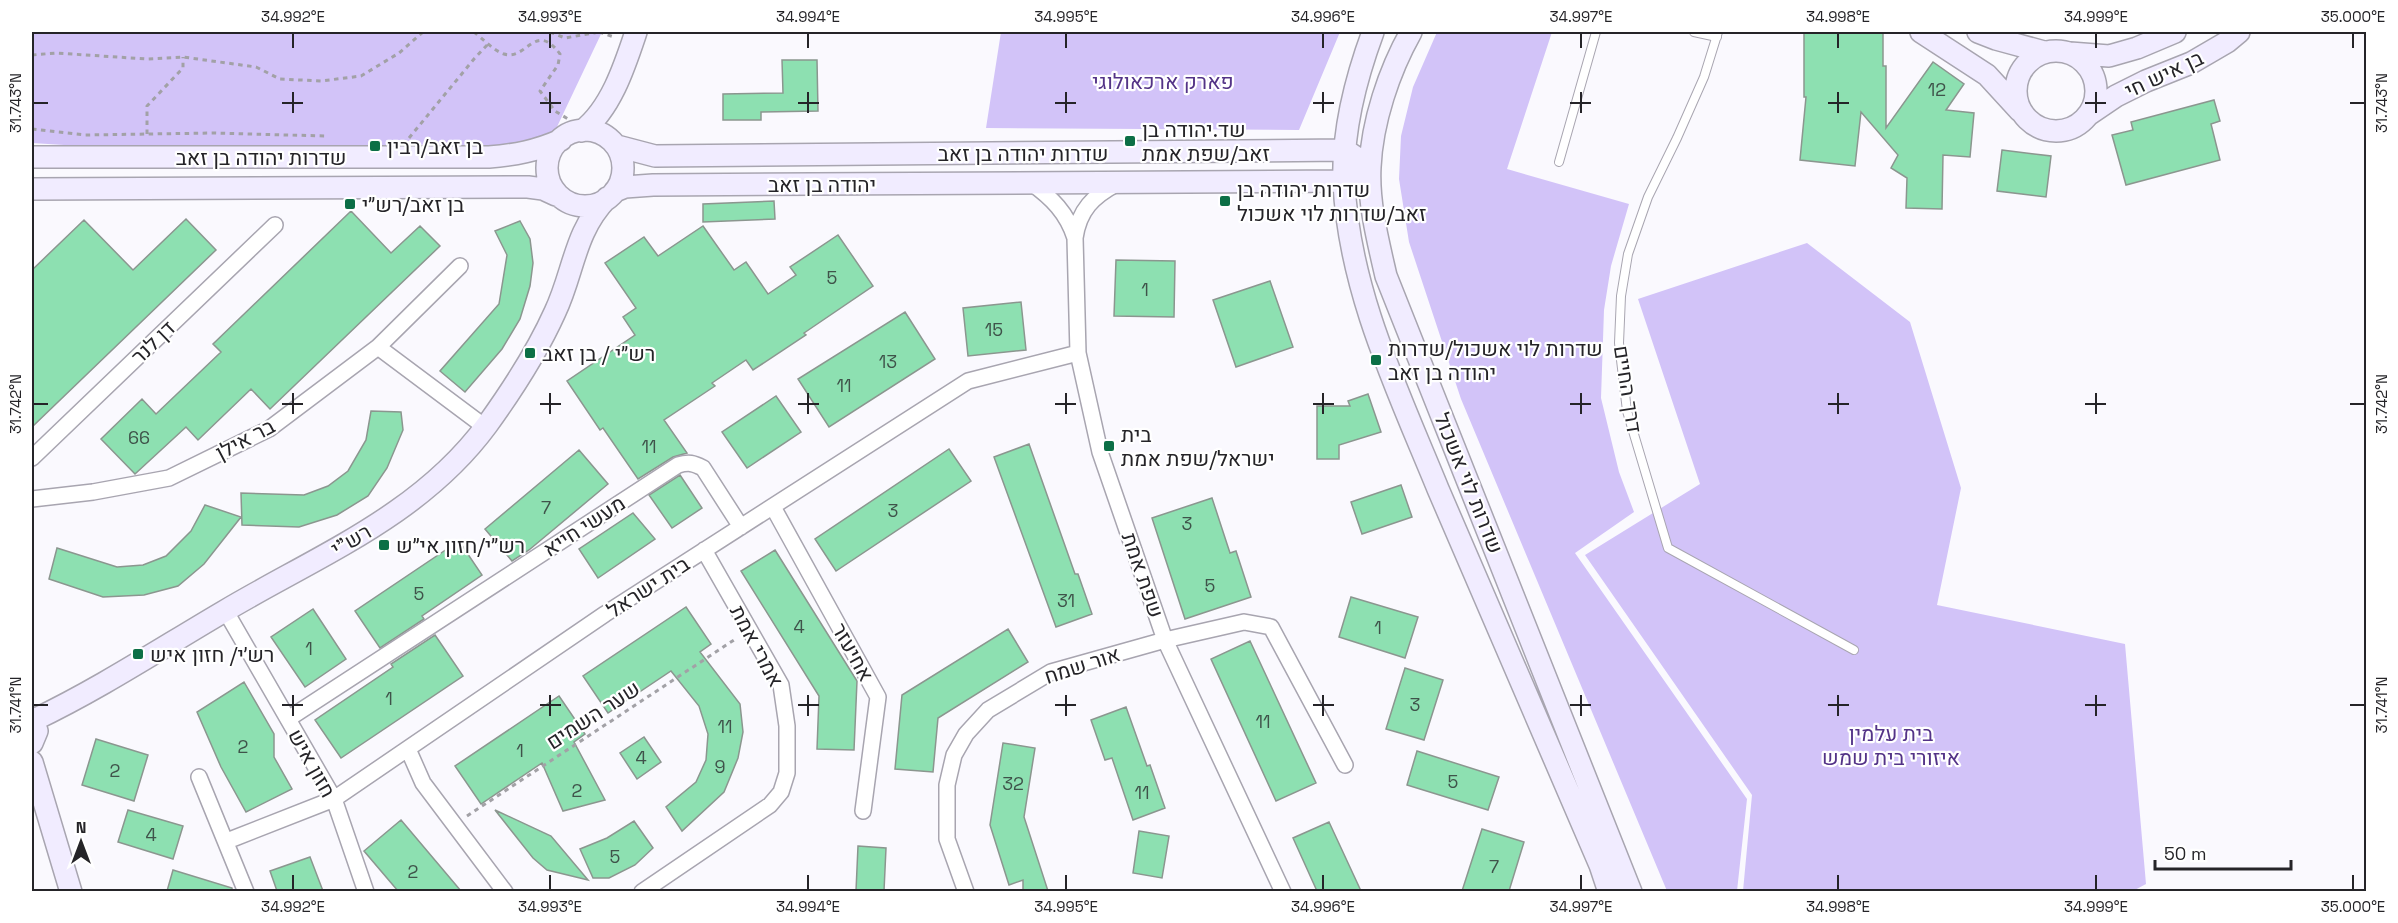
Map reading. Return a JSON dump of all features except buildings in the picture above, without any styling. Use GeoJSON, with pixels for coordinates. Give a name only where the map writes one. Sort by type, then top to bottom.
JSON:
{"type":"FeatureCollection","features":[{"type":"Feature","properties":{"kind":"main road"},"geometry":{"type":"LineString","coordinates":[[621,73],[589,125],[561,140],[549,153],[546,176],[558,197],[570,204],[588,205],[611,194],[623,177],[624,170],[615,143],[613,108],[621,73],[636,32]]}},
{"type":"Feature","properties":{"kind":"main road","name":"שדרות לוי אשכול"},"geometry":{"type":"LineString","coordinates":[[1373,32],[1358,79],[1345,150],[1344,181],[1350,244],[1359,283],[1378,339],[1473,572],[1609,891]]}},
{"type":"Feature","properties":{"kind":"main road","name":"שדרות לוי אשכול"},"geometry":{"type":"LineString","coordinates":[[1411,32],[1390,78],[1370,167],[1372,209],[1386,276],[1631,891]]}},
{"type":"Feature","properties":{"kind":"main road"},"geometry":{"type":"LineString","coordinates":[[1921,32],[1986,75],[2031,123],[2042,129],[2067,130],[2079,124],[2088,115],[2095,98],[2095,80],[2090,69],[2081,59],[2058,50],[2044,52],[2033,57],[2017,77],[2016,102],[2022,113]]}},
{"type":"Feature","properties":{"kind":"main road"},"geometry":{"type":"LineString","coordinates":[[1978,32],[2044,52]]}},
{"type":"Feature","properties":{"kind":"main road","name":"בן איש חי"},"geometry":{"type":"LineString","coordinates":[[2070,53],[2109,56],[2138,48],[2175,32]]}},
{"type":"Feature","properties":{"kind":"main road","name":"בן איש חי"},"geometry":{"type":"LineString","coordinates":[[2088,115],[2116,96],[2191,63],[2227,42],[2239,32]]}},
{"type":"Feature","properties":{"kind":"main road"},"geometry":{"type":"LineString","coordinates":[[589,125],[615,143]]}},
{"type":"Feature","properties":{"kind":"main road","name":"שדרות יהודה בן זאב"},"geometry":{"type":"LineString","coordinates":[[32,157],[395,157],[519,154],[537,150],[561,140]]}},
{"type":"Feature","properties":{"kind":"main road","name":"שדרות יהודה בן זאב"},"geometry":{"type":"LineString","coordinates":[[615,143],[655,156],[1345,150]]}},
{"type":"Feature","properties":{"kind":"main road"},"geometry":{"type":"LineString","coordinates":[[1345,150],[1370,167]]}},
{"type":"Feature","properties":{"kind":"main road","name":"שדרות יהודה בן זאב"},"geometry":{"type":"LineString","coordinates":[[1031,183],[1344,181],[1370,167]]}},
{"type":"Feature","properties":{"kind":"main road","name":"יהודה בן זאב"},"geometry":{"type":"LineString","coordinates":[[611,194],[625,187],[653,185],[1031,183]]}},
{"type":"Feature","properties":{"kind":"main road","name":"שדרות יהודה בן זאב"},"geometry":{"type":"LineString","coordinates":[[32,189],[528,187],[543,189],[558,197]]}},
{"type":"Feature","properties":{"kind":"main road","name":"רש\"י"},"geometry":{"type":"LineString","coordinates":[[33,719],[66,705],[225,610],[367,532],[407,506],[461,455],[485,427],[517,382],[542,341],[556,311],[586,223],[611,194]]}},
{"type":"Feature","properties":{"kind":"main road","name":"רש\"י"},"geometry":{"type":"LineString","coordinates":[[558,197],[573,236],[572,262]]}},
{"type":"Feature","properties":{"kind":"main road"},"geometry":{"type":"LineString","coordinates":[[33,719],[37,731],[32,749],[71,891]]}},
{"type":"Feature","properties":{"kind":"main road"},"geometry":{"type":"LineString","coordinates":[[32,808],[58,891]]}},
{"type":"Feature","properties":{"kind":"street","name":"שפת אמת"},"geometry":{"type":"LineString","coordinates":[[1120,182],[1102,191],[1091,200],[1077,224],[1075,238],[1078,353],[1100,452],[1166,640],[1283,891]]}},
{"type":"Feature","properties":{"kind":"street","name":"שפת אמת"},"geometry":{"type":"LineString","coordinates":[[1031,183],[1058,204],[1075,238]]}},
{"type":"Feature","properties":{"kind":"street","name":"דן לנר"},"geometry":{"type":"LineString","coordinates":[[32,458],[275,225]]}},
{"type":"Feature","properties":{"kind":"street","name":"בר אילן"},"geometry":{"type":"LineString","coordinates":[[32,499],[93,492],[169,478],[269,429],[378,347],[460,266]]}},
{"type":"Feature","properties":{"kind":"street"},"geometry":{"type":"LineString","coordinates":[[378,347],[485,427]]}},
{"type":"Feature","properties":{"kind":"street","name":"בית ישראל"},"geometry":{"type":"LineString","coordinates":[[227,841],[334,799],[604,614],[968,381],[1078,353]]}},
{"type":"Feature","properties":{"kind":"street","name":"מעשי חייא"},"geometry":{"type":"LineString","coordinates":[[288,719],[678,465],[687,462],[703,468],[741,527]]}},
{"type":"Feature","properties":{"kind":"street","name":"אחיעזר"},"geometry":{"type":"LineString","coordinates":[[773,507],[878,697],[863,811]]}},
{"type":"Feature","properties":{"kind":"street","name":"אמרי אמת"},"geometry":{"type":"LineString","coordinates":[[642,891],[770,805],[781,792],[787,772],[787,726],[781,685],[748,631],[704,550]]}},
{"type":"Feature","properties":{"kind":"street","name":"חזון איש"},"geometry":{"type":"LineString","coordinates":[[225,610],[334,799],[366,891]]}},
{"type":"Feature","properties":{"kind":"street","name":"אור שמח"},"geometry":{"type":"LineString","coordinates":[[966,891],[947,839],[947,785],[954,755],[966,734],[988,710],[1051,672],[1166,640],[1244,622],[1271,627],[1346,765]]}},
{"type":"Feature","properties":{"kind":"street"},"geometry":{"type":"LineString","coordinates":[[408,749],[423,783],[505,891]]}},
{"type":"Feature","properties":{"kind":"street"},"geometry":{"type":"LineString","coordinates":[[199,777],[246,891]]}},
{"type":"Feature","properties":{"kind":"lane"},"geometry":{"type":"LineString","coordinates":[[1559,162],[1596,32]]}},
{"type":"Feature","properties":{"kind":"lane"},"geometry":{"type":"LineString","coordinates":[[1694,32],[1718,34]]}},
{"type":"Feature","properties":{"kind":"lane","name":"דרך החיים"},"geometry":{"type":"LineString","coordinates":[[1718,34],[1704,77],[1648,197],[1628,254],[1621,296],[1619,343],[1627,411],[1668,548],[1854,650]]}},
{"type":"Feature","properties":{"kind":"path"},"geometry":{"type":"LineString","coordinates":[[32,55],[56,53],[147,58],[183,57],[256,67],[280,79],[321,81],[361,76],[399,53],[423,32]]}},
{"type":"Feature","properties":{"kind":"path"},"geometry":{"type":"LineString","coordinates":[[471,32],[503,54],[515,55],[536,40],[545,40],[553,45],[560,54],[558,65],[540,91],[555,111],[565,119],[589,125]]}},
{"type":"Feature","properties":{"kind":"path"},"geometry":{"type":"LineString","coordinates":[[550,32],[565,38],[599,32]]}},
{"type":"Feature","properties":{"kind":"path"},"geometry":{"type":"LineString","coordinates":[[395,157],[474,58],[489,43]]}},
{"type":"Feature","properties":{"kind":"path"},"geometry":{"type":"LineString","coordinates":[[147,157],[147,106],[183,68],[183,57]]}},
{"type":"Feature","properties":{"kind":"path"},"geometry":{"type":"LineString","coordinates":[[32,129],[85,135],[147,133],[326,136]]}},
{"type":"Feature","properties":{"kind":"path","name":"שער השמים"},"geometry":{"type":"LineString","coordinates":[[454,824],[748,631]]}},
{"type":"Feature","properties":{"kind":"green space"},"geometry":{"type":"Polygon","coordinates":[[[32,32],[602,32],[555,131],[497,150],[80,146],[32,143],[32,32]]]}},
{"type":"Feature","properties":{"kind":"green space","name":"פארק ארכאולוגי"},"geometry":{"type":"Polygon","coordinates":[[[1001,32],[1340,32],[1299,130],[986,128],[1001,32]]]}},
{"type":"Feature","properties":{"kind":"green space"},"geometry":{"type":"Polygon","coordinates":[[[1437,32],[1552,32],[1507,169],[1629,204],[1611,266],[1604,310],[1601,398],[1619,472],[1634,512],[1575,553],[1747,799],[1737,891],[1667,891],[1461,399],[1409,242],[1399,179],[1401,136],[1413,87],[1437,32]]]}},
{"type":"Feature","properties":{"kind":"green space","name":"בית עלמין איזורי בית שמש"},"geometry":{"type":"Polygon","coordinates":[[[1807,243],[1910,322],[1961,488],[1937,605],[2125,644],[2146,884],[2131,892],[1743,891],[1752,795],[1585,555],[1700,484],[1638,299],[1807,243]]]}},
{"type":"Feature","properties":{"kind":"place","name":"שד.יהודה בן זאב/שפת אמת"},"geometry":{"type":"Point","coordinates":[1130,141]}},
{"type":"Feature","properties":{"kind":"place","name":"בן זאב/רבין"},"geometry":{"type":"Point","coordinates":[375,146]}},
{"type":"Feature","properties":{"kind":"place","name":"שדרות יהודה בן זאב/שדרות לוי אשכול"},"geometry":{"type":"Point","coordinates":[1225,201]}},
{"type":"Feature","properties":{"kind":"place","name":"בן זאב/רש״י"},"geometry":{"type":"Point","coordinates":[350,204]}},
{"type":"Feature","properties":{"kind":"place","name":"רש״י / בן זאב"},"geometry":{"type":"Point","coordinates":[530,353]}},
{"type":"Feature","properties":{"kind":"place","name":"שדרות לוי אשכול/שדרות יהודה בן זאב"},"geometry":{"type":"Point","coordinates":[1376,360]}},
{"type":"Feature","properties":{"kind":"place","name":"בית ישראל/שפת אמת"},"geometry":{"type":"Point","coordinates":[1109,446]}},
{"type":"Feature","properties":{"kind":"place","name":"רש״י/חזון אי״ש"},"geometry":{"type":"Point","coordinates":[384,545]}},
{"type":"Feature","properties":{"kind":"place","name":"רש׳י/ חזון איש"},"geometry":{"type":"Point","coordinates":[138,654]}}]}
